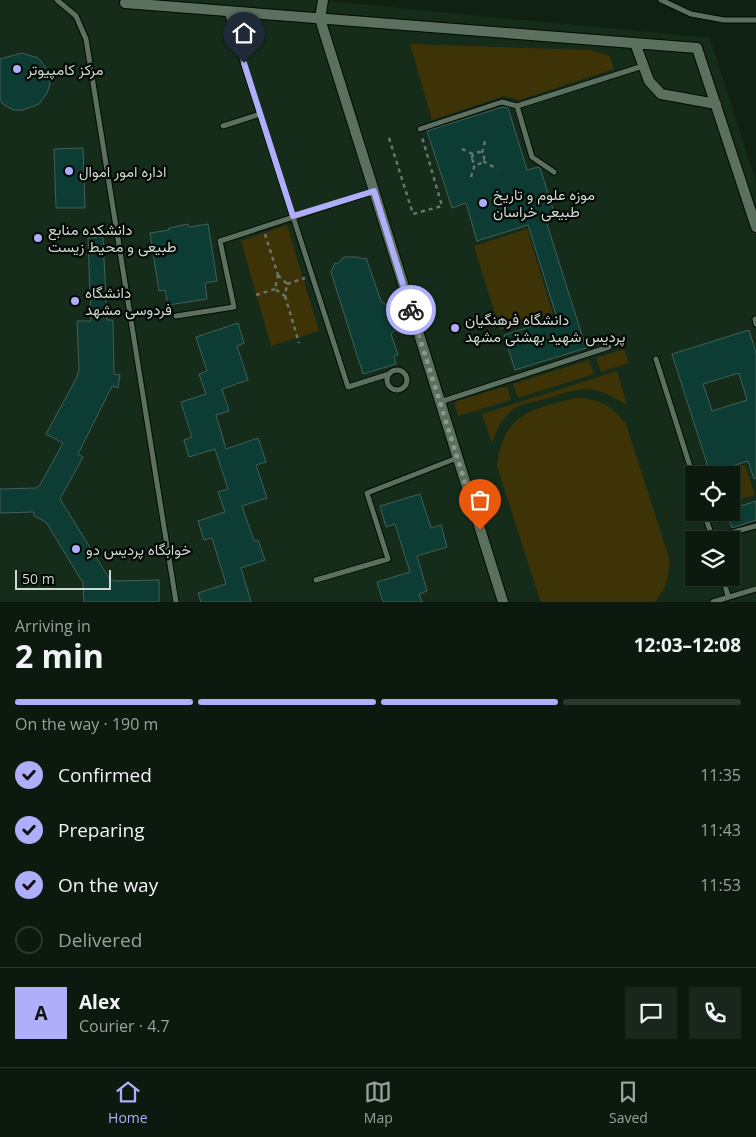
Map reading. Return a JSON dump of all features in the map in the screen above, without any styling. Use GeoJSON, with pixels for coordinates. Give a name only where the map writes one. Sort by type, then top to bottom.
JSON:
{"type":"FeatureCollection","features":[{"type":"Feature","properties":{"kind":"street"},"geometry":{"type":"LineString","coordinates":[[323,0],[320,19],[503,602]]}},
{"type":"Feature","properties":{"kind":"street"},"geometry":{"type":"LineString","coordinates":[[125,3],[697,48],[756,227]]}},
{"type":"Feature","properties":{"kind":"street"},"geometry":{"type":"LineString","coordinates":[[635,43],[649,82],[661,94],[716,104]]}},
{"type":"Feature","properties":{"kind":"lane"},"geometry":{"type":"LineString","coordinates":[[57,0],[76,16],[86,39],[176,602]]}},
{"type":"Feature","properties":{"kind":"lane"},"geometry":{"type":"LineString","coordinates":[[661,0],[691,14],[724,20],[756,20]]}},
{"type":"Feature","properties":{"kind":"lane"},"geometry":{"type":"LineString","coordinates":[[228,12],[348,387],[389,374],[394,370],[401,371],[406,375],[406,386],[401,390],[392,389],[388,384],[389,374]]}},
{"type":"Feature","properties":{"kind":"lane"},"geometry":{"type":"LineString","coordinates":[[420,129],[502,102],[517,106],[643,66]]}},
{"type":"Feature","properties":{"kind":"lane"},"geometry":{"type":"LineString","coordinates":[[517,106],[532,158],[554,172]]}},
{"type":"Feature","properties":{"kind":"lane"},"geometry":{"type":"LineString","coordinates":[[223,126],[260,114]]}},
{"type":"Feature","properties":{"kind":"lane"},"geometry":{"type":"LineString","coordinates":[[176,316],[234,307],[220,241],[374,191]]}},
{"type":"Feature","properties":{"kind":"lane"},"geometry":{"type":"LineString","coordinates":[[756,318],[756,324]]}},
{"type":"Feature","properties":{"kind":"lane"},"geometry":{"type":"LineString","coordinates":[[440,402],[609,347]]}},
{"type":"Feature","properties":{"kind":"lane"},"geometry":{"type":"LineString","coordinates":[[656,359],[690,466]]}},
{"type":"Feature","properties":{"kind":"lane"},"geometry":{"type":"LineString","coordinates":[[316,580],[388,559],[367,493],[458,458]]}},
{"type":"Feature","properties":{"kind":"lane"},"geometry":{"type":"LineString","coordinates":[[739,531],[756,526]]}},
{"type":"Feature","properties":{"kind":"lane"},"geometry":{"type":"LineString","coordinates":[[725,586],[728,596]]}},
{"type":"Feature","properties":{"kind":"lane"},"geometry":{"type":"LineString","coordinates":[[713,602],[756,589]]}},
{"type":"Feature","properties":{"kind":"path"},"geometry":{"type":"LineString","coordinates":[[389,138],[412,214],[442,206],[420,129]]}},
{"type":"Feature","properties":{"kind":"path"},"geometry":{"type":"LineString","coordinates":[[483,161],[482,153],[485,141]]}},
{"type":"Feature","properties":{"kind":"path"},"geometry":{"type":"LineString","coordinates":[[462,149],[473,154],[482,153]]}},
{"type":"Feature","properties":{"kind":"path"},"geometry":{"type":"LineString","coordinates":[[473,154],[472,159],[476,164]]}},
{"type":"Feature","properties":{"kind":"path"},"geometry":{"type":"LineString","coordinates":[[476,164],[480,164],[483,161]]}},
{"type":"Feature","properties":{"kind":"path"},"geometry":{"type":"LineString","coordinates":[[483,161],[497,169]]}},
{"type":"Feature","properties":{"kind":"path"},"geometry":{"type":"LineString","coordinates":[[470,177],[476,164]]}},
{"type":"Feature","properties":{"kind":"path"},"geometry":{"type":"LineString","coordinates":[[262,227],[278,275],[287,284],[286,296],[299,343]]}},
{"type":"Feature","properties":{"kind":"path"},"geometry":{"type":"LineString","coordinates":[[276,289],[278,275]]}},
{"type":"Feature","properties":{"kind":"path"},"geometry":{"type":"LineString","coordinates":[[287,284],[312,276]]}},
{"type":"Feature","properties":{"kind":"path"},"geometry":{"type":"LineString","coordinates":[[256,295],[276,289]]}},
{"type":"Feature","properties":{"kind":"path"},"geometry":{"type":"LineString","coordinates":[[276,289],[286,296]]}},
{"type":"Feature","properties":{"kind":"shaded area","name":"دانشگاه فرهنگیان پردیس شهید بهشتی مشهد"},"geometry":{"type":"Polygon","coordinates":[[[0,0],[317,0],[710,38],[756,182],[756,602],[0,602],[0,0]]]}},
{"type":"Feature","properties":{"kind":"shaded area"},"geometry":{"type":"Polygon","coordinates":[[[410,44],[590,50],[610,56],[614,69],[519,100],[504,96],[432,120],[410,44]]]}},
{"type":"Feature","properties":{"kind":"shaded area"},"geometry":{"type":"Polygon","coordinates":[[[287,225],[319,331],[271,346],[241,241],[287,225]]]}},
{"type":"Feature","properties":{"kind":"shaded area"},"geometry":{"type":"Polygon","coordinates":[[[527,229],[553,314],[500,330],[474,246],[527,229]]]}},
{"type":"Feature","properties":{"kind":"shaded area"},"geometry":{"type":"Polygon","coordinates":[[[624,349],[629,363],[601,372],[596,358],[624,349]]]}},
{"type":"Feature","properties":{"kind":"shaded area"},"geometry":{"type":"Polygon","coordinates":[[[589,360],[594,374],[518,398],[513,384],[589,360]]]}},
{"type":"Feature","properties":{"kind":"shaded area"},"geometry":{"type":"Polygon","coordinates":[[[617,371],[627,405],[594,390],[585,389],[567,392],[512,410],[497,429],[492,443],[482,414],[617,371]]]}},
{"type":"Feature","properties":{"kind":"shaded area"},"geometry":{"type":"Polygon","coordinates":[[[507,386],[511,400],[458,416],[454,402],[507,386]]]}},
{"type":"Feature","properties":{"kind":"shaded area"},"geometry":{"type":"Polygon","coordinates":[[[576,398],[598,401],[604,404],[616,412],[626,424],[669,558],[669,571],[666,582],[655,602],[541,602],[540,600],[497,466],[500,449],[505,435],[522,417],[545,406],[576,398]]]}},
{"type":"Feature","properties":{"kind":"shaded area"},"geometry":{"type":"Polygon","coordinates":[[[745,465],[755,495],[740,499],[740,467],[745,465]]]}},
{"type":"Feature","properties":{"kind":"building"},"geometry":{"type":"Polygon","coordinates":[[[22,53],[38,58],[49,72],[50,84],[47,93],[39,104],[23,110],[13,110],[0,100],[0,59],[22,53]]]}},
{"type":"Feature","properties":{"kind":"building"},"geometry":{"type":"Polygon","coordinates":[[[502,107],[508,108],[527,170],[540,168],[555,215],[545,218],[586,348],[515,370],[504,335],[557,318],[528,225],[477,241],[466,203],[452,208],[427,131],[502,107]]]}},
{"type":"Feature","properties":{"kind":"building","name":"اداره امور اموال"},"geometry":{"type":"Polygon","coordinates":[[[83,148],[85,208],[56,208],[54,149],[83,148]]]}},
{"type":"Feature","properties":{"kind":"building"},"geometry":{"type":"Polygon","coordinates":[[[188,224],[189,227],[208,224],[217,281],[205,283],[207,299],[168,305],[165,290],[159,291],[150,233],[188,224]]]}},
{"type":"Feature","properties":{"kind":"building"},"geometry":{"type":"Polygon","coordinates":[[[103,237],[107,320],[113,320],[114,374],[120,375],[118,388],[112,386],[78,454],[83,457],[60,499],[109,578],[114,581],[159,580],[159,602],[84,602],[83,583],[46,522],[34,516],[34,512],[0,513],[0,489],[36,488],[40,485],[63,443],[46,434],[77,377],[79,369],[77,321],[91,321],[88,238],[103,237]]]}},
{"type":"Feature","properties":{"kind":"building"},"geometry":{"type":"Polygon","coordinates":[[[344,257],[366,258],[381,301],[394,310],[399,321],[397,328],[391,334],[398,355],[394,356],[396,364],[363,374],[331,272],[335,263],[337,264],[344,257]]]}},
{"type":"Feature","properties":{"kind":"building"},"geometry":{"type":"Polygon","coordinates":[[[238,323],[244,343],[237,346],[248,380],[222,389],[229,411],[216,415],[226,449],[258,438],[266,462],[256,465],[267,498],[242,506],[254,541],[258,540],[265,560],[241,568],[251,602],[201,602],[198,593],[226,584],[212,538],[204,540],[198,521],[225,512],[218,492],[228,489],[215,449],[189,457],[184,440],[192,437],[181,402],[206,394],[199,374],[207,371],[196,337],[238,323]]]}},
{"type":"Feature","properties":{"kind":"building"},"geometry":{"type":"Polygon","coordinates":[[[749,330],[756,353],[756,478],[754,479],[748,461],[732,466],[708,466],[672,354],[749,330]],[[739,373],[703,384],[712,411],[747,400],[739,373]]]}},
{"type":"Feature","properties":{"kind":"building"},"geometry":{"type":"Polygon","coordinates":[[[420,494],[431,528],[441,525],[447,547],[417,556],[427,591],[419,594],[422,602],[383,602],[377,582],[410,572],[395,524],[386,527],[380,506],[420,494]]]}},
{"type":"Feature","properties":{"kind":"building"},"geometry":{"type":"Polygon","coordinates":[[[756,501],[756,520],[732,528],[730,521],[740,521],[740,506],[756,501]]]}},
{"type":"Feature","properties":{"kind":"way so far"},"geometry":{"type":"LineString","coordinates":[[411,310],[480,530]]}},
{"type":"Feature","properties":{"kind":"place","name":"مرکز کامپیوتر"},"geometry":{"type":"Point","coordinates":[17,69]}},
{"type":"Feature","properties":{"kind":"place","name":"اداره امور اموال"},"geometry":{"type":"Point","coordinates":[69,171]}},
{"type":"Feature","properties":{"kind":"place","name":"موزه علوم و تاریخ طبیعی خراسان"},"geometry":{"type":"Point","coordinates":[483,203]}},
{"type":"Feature","properties":{"kind":"place","name":"دانشکده منابع طبیعی و محیط زیست"},"geometry":{"type":"Point","coordinates":[38,238]}},
{"type":"Feature","properties":{"kind":"place","name":"دانشگاه فردوسی مشهد"},"geometry":{"type":"Point","coordinates":[75,301]}},
{"type":"Feature","properties":{"kind":"place","name":"دانشگاه فرهنگیان پردیس شهید بهشتی مشهد"},"geometry":{"type":"Point","coordinates":[455,328]}},
{"type":"Feature","properties":{"kind":"place","name":"خوابگاه پردیس دو"},"geometry":{"type":"Point","coordinates":[76,549]}},
{"type":"Feature","properties":{"kind":"route"},"geometry":{"type":"LineString","coordinates":[[244,63],[293,216],[374,191],[411,310]]}}]}
